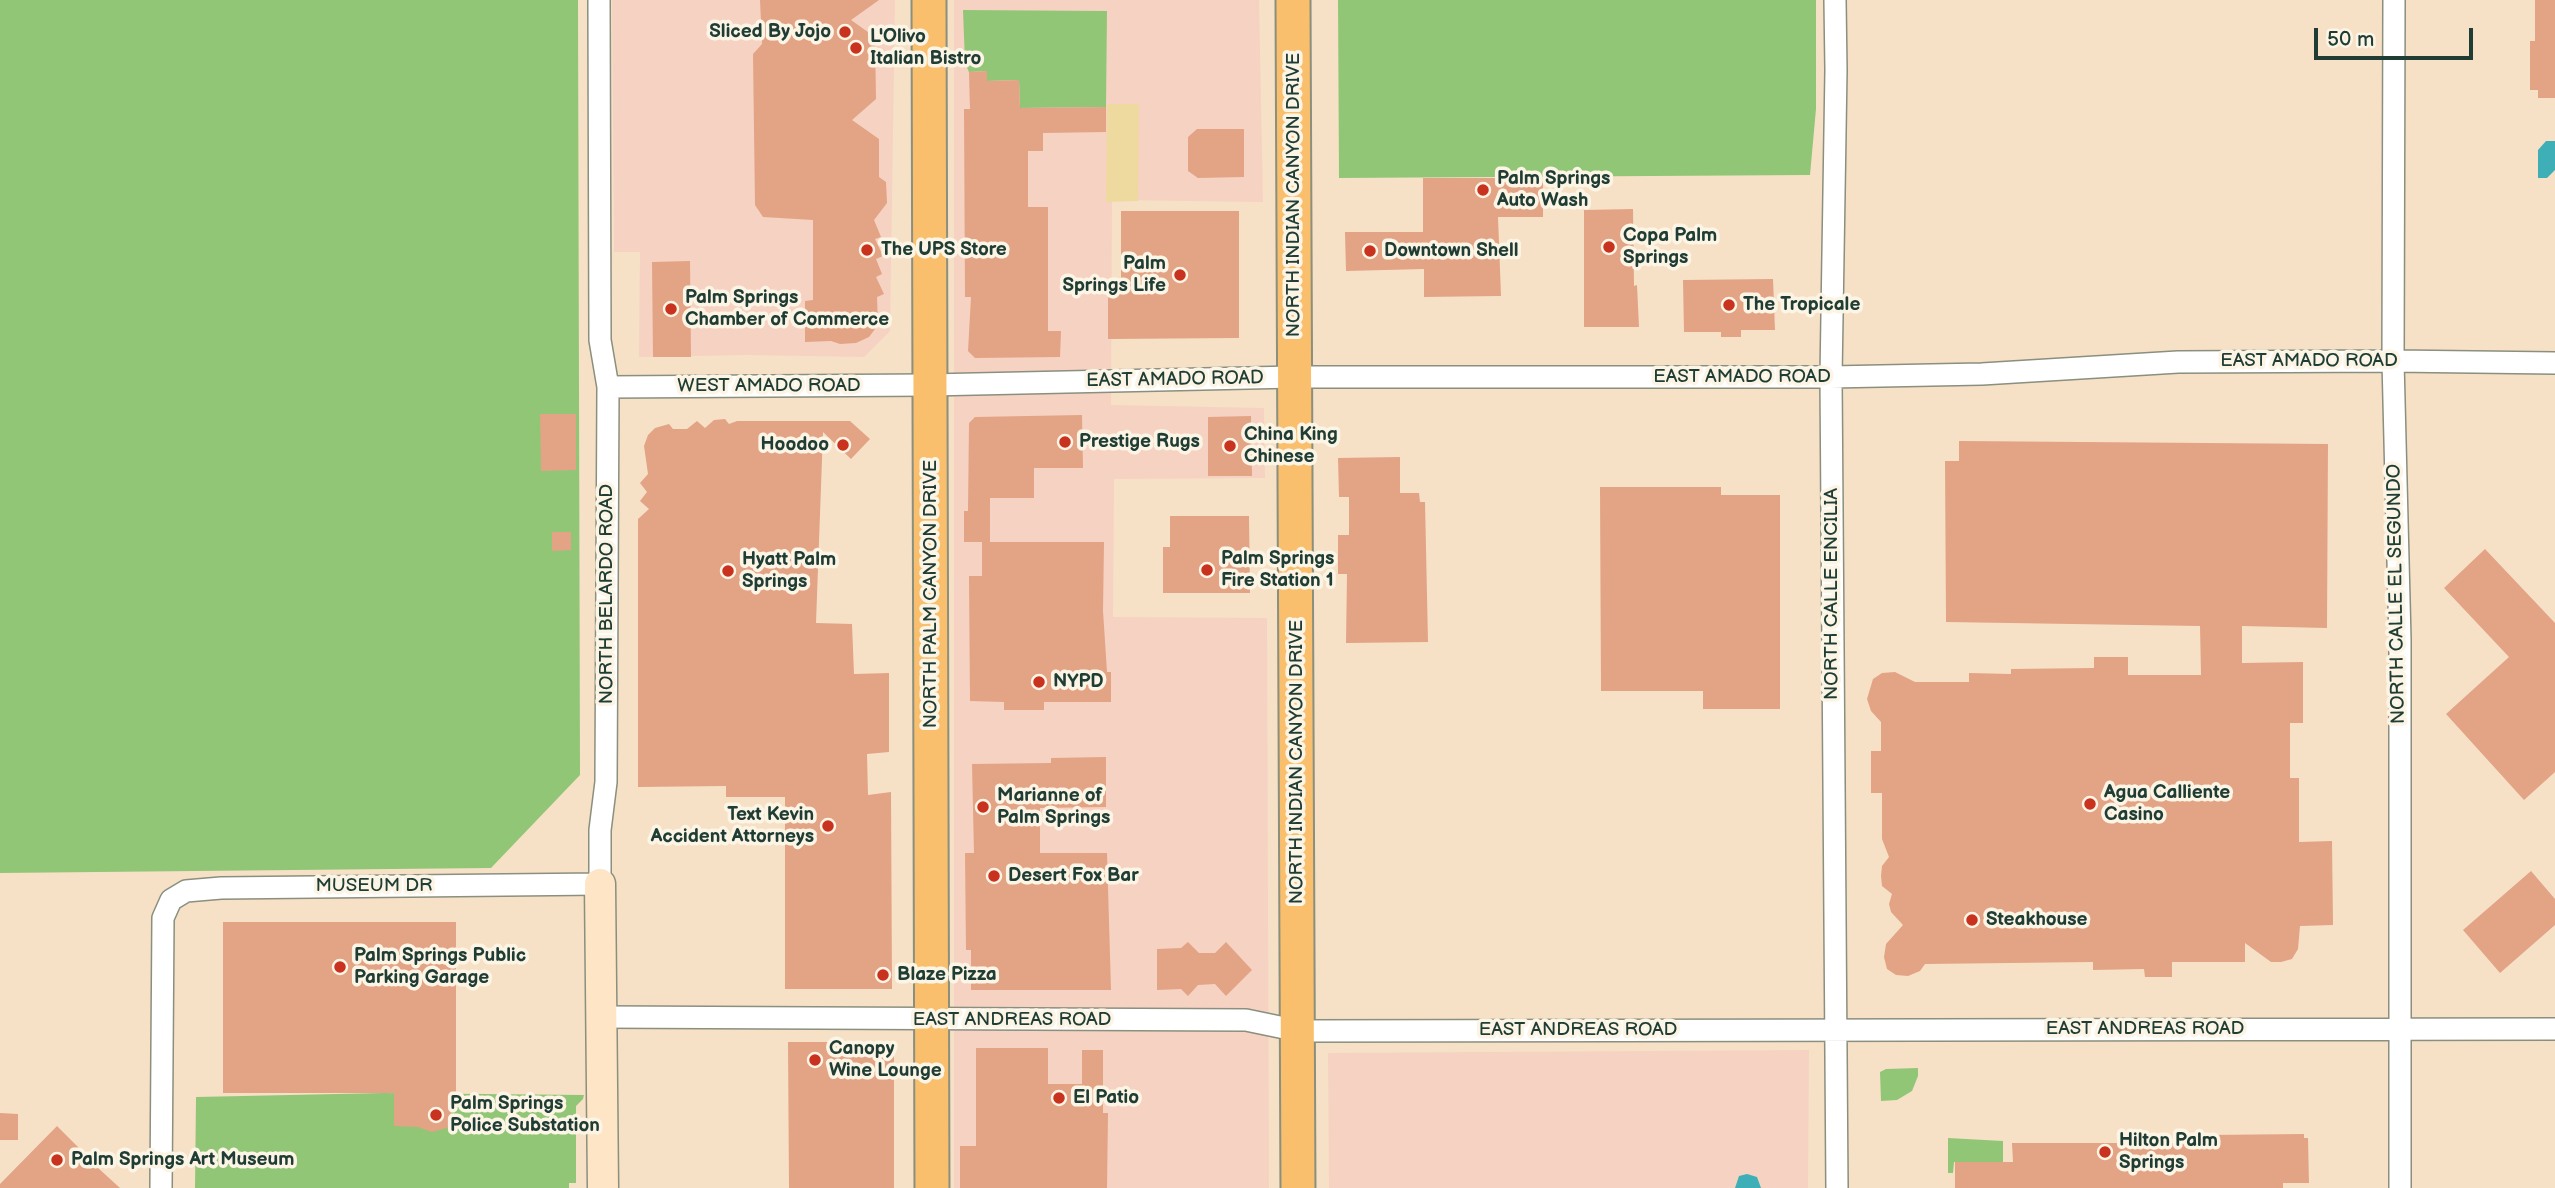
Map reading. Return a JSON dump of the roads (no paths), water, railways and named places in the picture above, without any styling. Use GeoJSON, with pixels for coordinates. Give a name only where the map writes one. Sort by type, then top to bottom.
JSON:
{"type":"FeatureCollection","features":[{"type":"Feature","properties":{"kind":"main road","name":"NORTH PALM CANYON DRIVE"},"geometry":{"type":"LineString","coordinates":[[929,0],[932,1188]]}},
{"type":"Feature","properties":{"kind":"main road","name":"NORTH INDIAN CANYON DRIVE"},"geometry":{"type":"LineString","coordinates":[[1293,0],[1298,1188]]}},
{"type":"Feature","properties":{"kind":"street","name":"NORTH BELARDO ROAD"},"geometry":{"type":"LineString","coordinates":[[599,0],[600,340],[608,387],[606,782],[600,830],[603,1188]]}},
{"type":"Feature","properties":{"kind":"street","name":"NORTH CALLE ENCILIA"},"geometry":{"type":"LineString","coordinates":[[1835,0],[1830,377],[1837,1188]]}},
{"type":"Feature","properties":{"kind":"street","name":"NORTH CALLE EL SEGUNDO"},"geometry":{"type":"LineString","coordinates":[[2394,0],[2393,360],[2400,640],[2400,1188]]}},
{"type":"Feature","properties":{"kind":"street","name":"EAST AMADO ROAD"},"geometry":{"type":"LineString","coordinates":[[929,385],[1294,377],[1830,377],[1982,374],[2178,362],[2393,360],[2555,363]]}},
{"type":"Feature","properties":{"kind":"street","name":"WEST AMADO ROAD"},"geometry":{"type":"LineString","coordinates":[[608,387],[929,385]]}},
{"type":"Feature","properties":{"kind":"street","name":"MUSEUM DR"},"geometry":{"type":"LineString","coordinates":[[161,1188],[163,918],[171,900],[186,891],[221,888],[600,884]]}},
{"type":"Feature","properties":{"kind":"street","name":"EAST ANDREAS ROAD"},"geometry":{"type":"LineString","coordinates":[[601,1017],[1247,1020],[1299,1031],[2555,1029]]}},
{"type":"Feature","properties":{"kind":"water"},"geometry":{"type":"Polygon","coordinates":[[[2546,141],[2555,141],[2555,170],[2547,178],[2538,178],[2538,150],[2546,141]]]}},
{"type":"Feature","properties":{"kind":"water"},"geometry":{"type":"Polygon","coordinates":[[[1747,1174],[1757,1177],[1761,1188],[1735,1188],[1739,1176],[1747,1174]]]}},
{"type":"Feature","properties":{"kind":"place","name":"Sliced By Jojo"},"geometry":{"type":"Point","coordinates":[845,32]}},
{"type":"Feature","properties":{"kind":"place","name":"L'Olivo Italian Bistro"},"geometry":{"type":"Point","coordinates":[856,48]}},
{"type":"Feature","properties":{"kind":"place","name":"Palm Springs Auto Wash"},"geometry":{"type":"Point","coordinates":[1483,190]}},
{"type":"Feature","properties":{"kind":"place","name":"Copa Palm Springs"},"geometry":{"type":"Point","coordinates":[1609,247]}},
{"type":"Feature","properties":{"kind":"place","name":"The UPS Store"},"geometry":{"type":"Point","coordinates":[867,250]}},
{"type":"Feature","properties":{"kind":"place","name":"Downtown Shell"},"geometry":{"type":"Point","coordinates":[1370,251]}},
{"type":"Feature","properties":{"kind":"place","name":"Palm Springs Life"},"geometry":{"type":"Point","coordinates":[1180,275]}},
{"type":"Feature","properties":{"kind":"place","name":"The Tropicale"},"geometry":{"type":"Point","coordinates":[1729,305]}},
{"type":"Feature","properties":{"kind":"place","name":"Palm Springs Chamber of Commerce"},"geometry":{"type":"Point","coordinates":[671,309]}},
{"type":"Feature","properties":{"kind":"place","name":"Prestige Rugs"},"geometry":{"type":"Point","coordinates":[1065,442]}},
{"type":"Feature","properties":{"kind":"place","name":"Hoodoo"},"geometry":{"type":"Point","coordinates":[843,445]}},
{"type":"Feature","properties":{"kind":"place","name":"China King Chinese"},"geometry":{"type":"Point","coordinates":[1230,446]}},
{"type":"Feature","properties":{"kind":"place","name":"Palm Springs Fire Station 1"},"geometry":{"type":"Point","coordinates":[1207,570]}},
{"type":"Feature","properties":{"kind":"place","name":"Hyatt Palm Springs"},"geometry":{"type":"Point","coordinates":[728,571]}},
{"type":"Feature","properties":{"kind":"place","name":"NYPD"},"geometry":{"type":"Point","coordinates":[1039,682]}},
{"type":"Feature","properties":{"kind":"place","name":"Agua Calliente Casino"},"geometry":{"type":"Point","coordinates":[2090,804]}},
{"type":"Feature","properties":{"kind":"place","name":"Marianne of Palm Springs"},"geometry":{"type":"Point","coordinates":[983,807]}},
{"type":"Feature","properties":{"kind":"place","name":"Text Kevin Accident Attorneys"},"geometry":{"type":"Point","coordinates":[828,826]}},
{"type":"Feature","properties":{"kind":"place","name":"Desert Fox Bar"},"geometry":{"type":"Point","coordinates":[994,876]}},
{"type":"Feature","properties":{"kind":"place","name":"Steakhouse"},"geometry":{"type":"Point","coordinates":[1972,920]}},
{"type":"Feature","properties":{"kind":"place","name":"Palm Springs Public Parking Garage"},"geometry":{"type":"Point","coordinates":[340,967]}},
{"type":"Feature","properties":{"kind":"place","name":"Blaze Pizza"},"geometry":{"type":"Point","coordinates":[883,975]}},
{"type":"Feature","properties":{"kind":"place","name":"Canopy Wine Lounge"},"geometry":{"type":"Point","coordinates":[815,1060]}},
{"type":"Feature","properties":{"kind":"place","name":"El Patio"},"geometry":{"type":"Point","coordinates":[1059,1098]}},
{"type":"Feature","properties":{"kind":"place","name":"Palm Springs Police Substation"},"geometry":{"type":"Point","coordinates":[436,1115]}},
{"type":"Feature","properties":{"kind":"place","name":"Hilton Palm Springs"},"geometry":{"type":"Point","coordinates":[2105,1152]}},
{"type":"Feature","properties":{"kind":"place","name":"Palm Springs Art Museum"},"geometry":{"type":"Point","coordinates":[57,1160]}}]}
